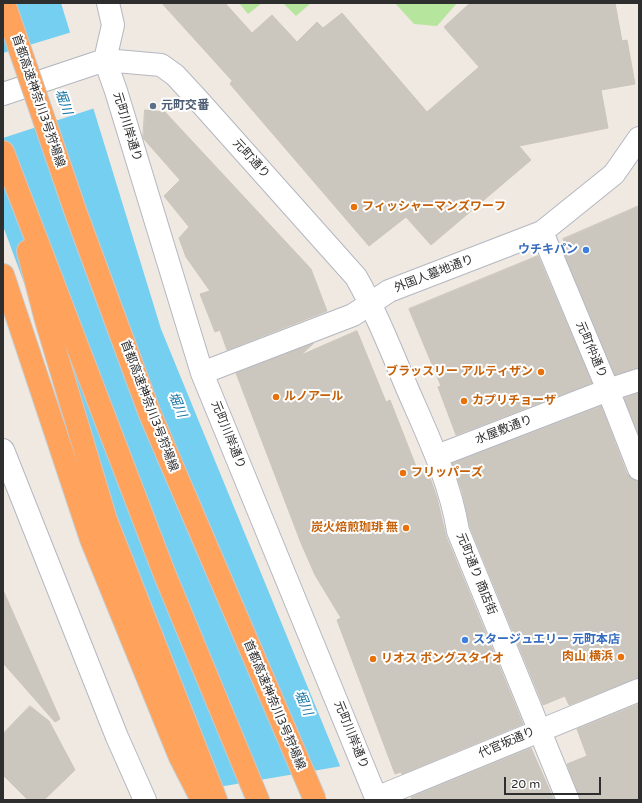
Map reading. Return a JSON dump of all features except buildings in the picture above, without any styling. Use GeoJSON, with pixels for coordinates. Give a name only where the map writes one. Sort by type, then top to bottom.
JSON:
{"type":"FeatureCollection","features":[{"type":"Feature","properties":{"kind":"highway","name":"首都高速神奈川3号狩場線"},"geometry":{"type":"LineString","coordinates":[[6,9],[76,213],[150,414],[315,800]]}},
{"type":"Feature","properties":{"kind":"highway"},"geometry":{"type":"LineString","coordinates":[[3,154],[46,320],[106,520],[216,800]]}},
{"type":"Feature","properties":{"kind":"highway"},"geometry":{"type":"LineString","coordinates":[[3,154],[165,575],[258,800]]}},
{"type":"Feature","properties":{"kind":"highway"},"geometry":{"type":"LineString","coordinates":[[3,275],[91,540],[180,757],[202,800]]}},
{"type":"Feature","properties":{"kind":"street"},"geometry":{"type":"LineString","coordinates":[[3,94],[105,60],[113,24],[108,3]]}},
{"type":"Feature","properties":{"kind":"street","name":"元町通り"},"geometry":{"type":"LineString","coordinates":[[105,60],[162,65],[175,75],[356,277],[370,302]]}},
{"type":"Feature","properties":{"kind":"street","name":"元町川岸通り"},"geometry":{"type":"LineString","coordinates":[[105,60],[116,91],[202,373],[377,799]]}},
{"type":"Feature","properties":{"kind":"street","name":"外国人墓地通り"},"geometry":{"type":"LineString","coordinates":[[202,373],[353,314],[370,302],[389,292],[542,232],[614,174],[639,138]]}},
{"type":"Feature","properties":{"kind":"street","name":"元町仲通り"},"geometry":{"type":"LineString","coordinates":[[542,232],[608,390],[639,469]]}},
{"type":"Feature","properties":{"kind":"street","name":"元町通り 商店街"},"geometry":{"type":"LineString","coordinates":[[370,302],[437,456],[455,509],[458,531],[568,800]]}},
{"type":"Feature","properties":{"kind":"street","name":"水屋敷通り"},"geometry":{"type":"LineString","coordinates":[[437,456],[608,390],[639,380]]}},
{"type":"Feature","properties":{"kind":"street"},"geometry":{"type":"LineString","coordinates":[[5,460],[117,738],[145,800]]}},
{"type":"Feature","properties":{"kind":"street","name":"代官坂通り"},"geometry":{"type":"LineString","coordinates":[[377,799],[639,690]]}},
{"type":"Feature","properties":{"kind":"green space"},"geometry":{"type":"Polygon","coordinates":[[[239,3],[262,3],[248,14],[239,3]]]}},
{"type":"Feature","properties":{"kind":"green space"},"geometry":{"type":"Polygon","coordinates":[[[283,3],[311,3],[296,16],[283,3]]]}},
{"type":"Feature","properties":{"kind":"green space"},"geometry":{"type":"Polygon","coordinates":[[[395,3],[457,3],[437,26],[414,24],[395,3]]]}},
{"type":"Feature","properties":{"kind":"water","name":"堀川"},"geometry":{"type":"Polygon","coordinates":[[[3,3],[61,3],[161,329],[354,800],[207,800],[76,423],[3,226],[3,3]]]}},
{"type":"Feature","properties":{"kind":"pier"},"geometry":{"type":"Polygon","coordinates":[[[72,32],[95,108],[3,138],[3,53],[72,32]]]}},
{"type":"Feature","properties":{"kind":"pier"},"geometry":{"type":"Polygon","coordinates":[[[342,766],[356,800],[205,800],[201,790],[342,766]]]}},
{"type":"Feature","properties":{"kind":"place","name":"元町交番"},"geometry":{"type":"Point","coordinates":[153,106]}},
{"type":"Feature","properties":{"kind":"place","name":"フィッシャーマンズワーフ"},"geometry":{"type":"Point","coordinates":[354,207]}},
{"type":"Feature","properties":{"kind":"place","name":"ウチキパン"},"geometry":{"type":"Point","coordinates":[586,250]}},
{"type":"Feature","properties":{"kind":"place","name":"ブラッスリー アルティザン"},"geometry":{"type":"Point","coordinates":[541,372]}},
{"type":"Feature","properties":{"kind":"place","name":"ルノアール"},"geometry":{"type":"Point","coordinates":[276,397]}},
{"type":"Feature","properties":{"kind":"place","name":"カプリチョーザ"},"geometry":{"type":"Point","coordinates":[464,401]}},
{"type":"Feature","properties":{"kind":"place","name":"フリッパーズ"},"geometry":{"type":"Point","coordinates":[403,473]}},
{"type":"Feature","properties":{"kind":"place","name":"炭火焙煎珈琲 無"},"geometry":{"type":"Point","coordinates":[406,528]}},
{"type":"Feature","properties":{"kind":"place","name":"スタージュエリー 元町本店"},"geometry":{"type":"Point","coordinates":[465,640]}},
{"type":"Feature","properties":{"kind":"place","name":"肉山 横浜"},"geometry":{"type":"Point","coordinates":[621,657]}},
{"type":"Feature","properties":{"kind":"place","name":"リオス ボングスタイオ"},"geometry":{"type":"Point","coordinates":[373,659]}}]}
